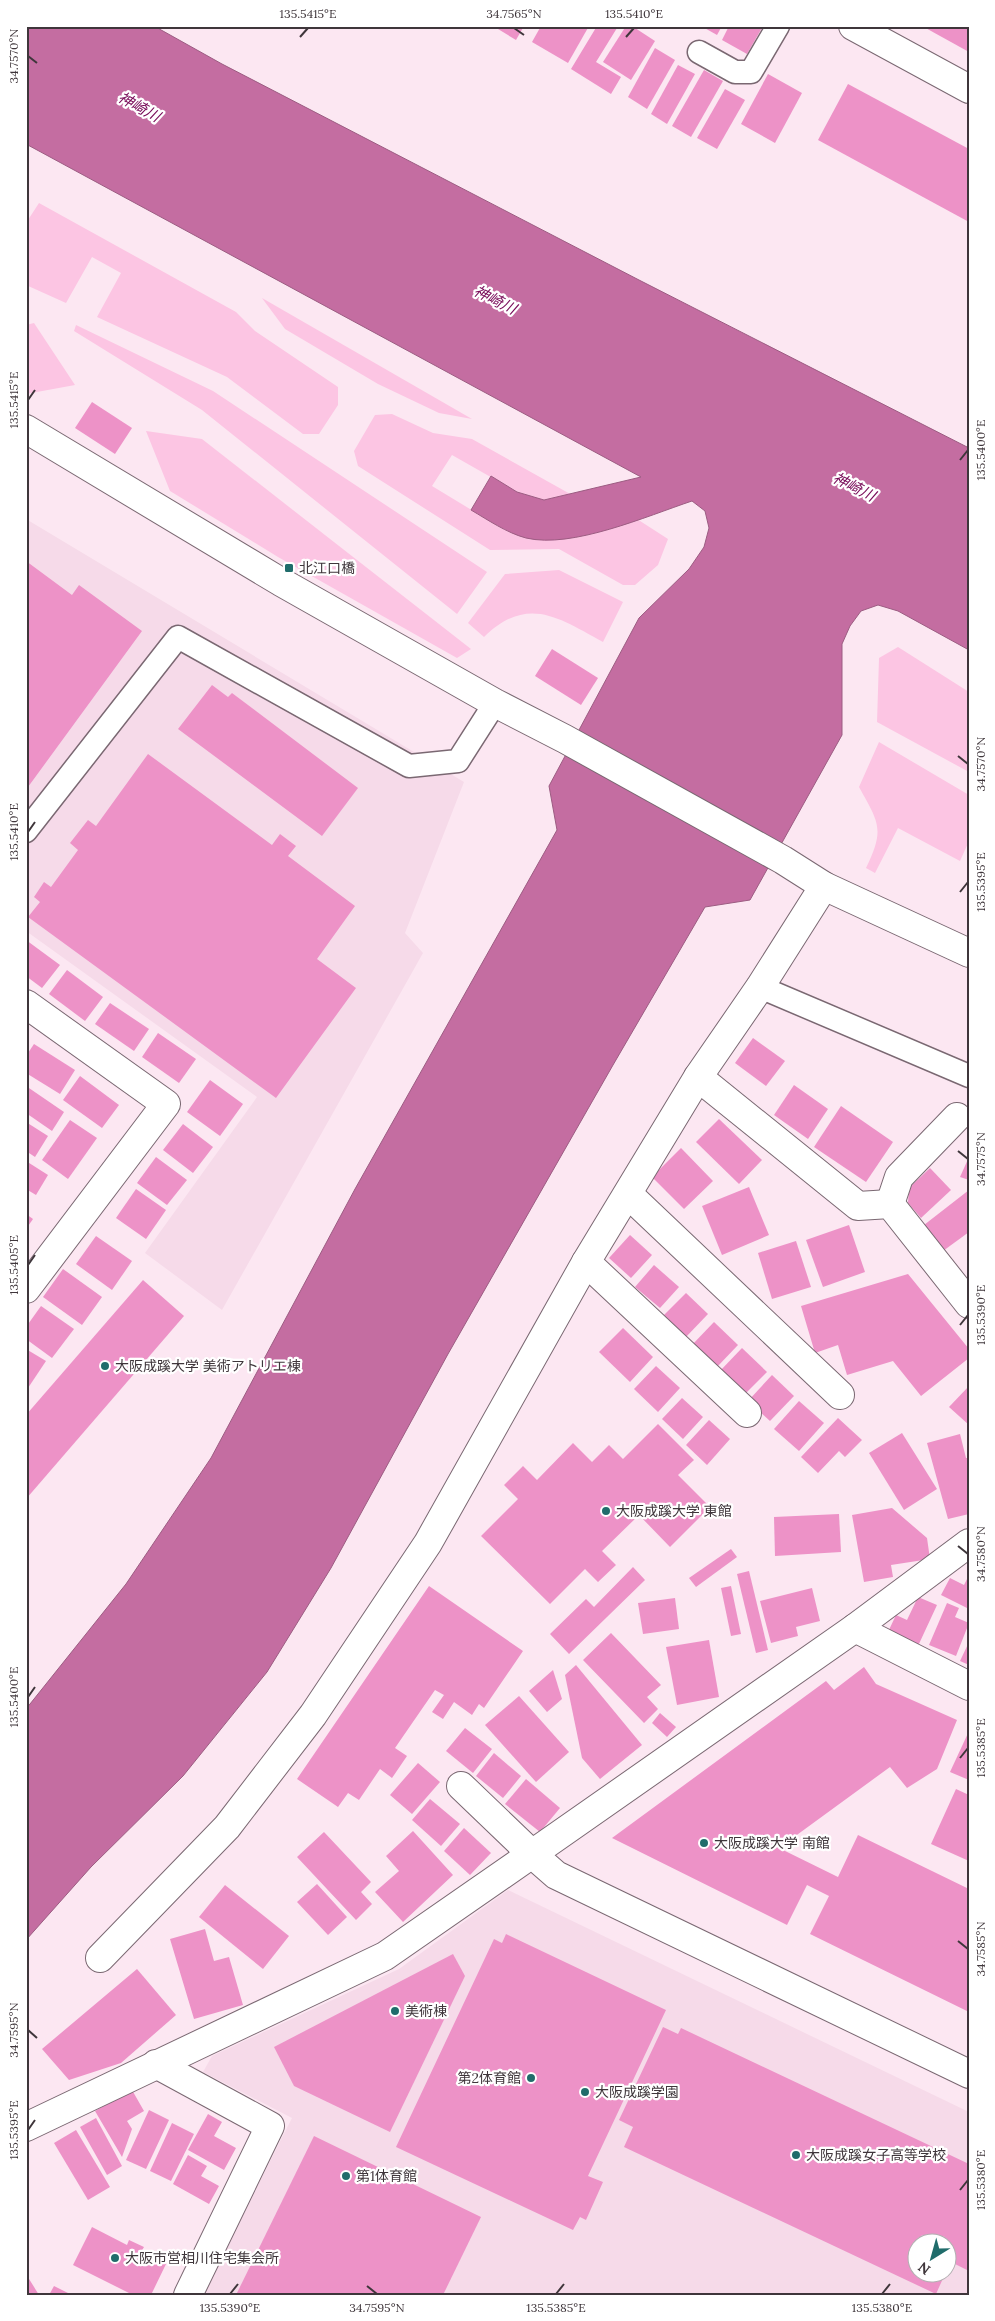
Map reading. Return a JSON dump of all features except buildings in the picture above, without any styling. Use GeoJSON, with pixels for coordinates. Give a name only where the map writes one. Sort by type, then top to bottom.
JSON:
{"type":"FeatureCollection","features":[{"type":"Feature","properties":{"kind":"street"},"geometry":{"type":"LineString","coordinates":[[853,26],[969,89]]}},
{"type":"Feature","properties":{"kind":"street"},"geometry":{"type":"LineString","coordinates":[[26,429],[281,582],[495,703],[565,739],[783,860],[824,886],[969,953]]}},
{"type":"Feature","properties":{"kind":"street"},"geometry":{"type":"LineString","coordinates":[[100,1958],[227,1827],[313,1715],[428,1543],[586,1262],[698,1077],[760,987],[824,886]]}},
{"type":"Feature","properties":{"kind":"street"},"geometry":{"type":"LineString","coordinates":[[26,1289],[166,1104],[28,1009]]}},
{"type":"Feature","properties":{"kind":"street"},"geometry":{"type":"LineString","coordinates":[[698,1077],[858,1206],[890,1204]]}},
{"type":"Feature","properties":{"kind":"street"},"geometry":{"type":"LineString","coordinates":[[890,1204],[898,1177],[956,1117]]}},
{"type":"Feature","properties":{"kind":"street"},"geometry":{"type":"LineString","coordinates":[[628,1194],[840,1395]]}},
{"type":"Feature","properties":{"kind":"street"},"geometry":{"type":"LineString","coordinates":[[890,1204],[969,1304]]}},
{"type":"Feature","properties":{"kind":"street"},"geometry":{"type":"LineString","coordinates":[[586,1262],[747,1413]]}},
{"type":"Feature","properties":{"kind":"street"},"geometry":{"type":"LineString","coordinates":[[26,2127],[385,1956],[854,1628],[969,1544]]}},
{"type":"Feature","properties":{"kind":"street"},"geometry":{"type":"LineString","coordinates":[[854,1628],[969,1686]]}},
{"type":"Feature","properties":{"kind":"street"},"geometry":{"type":"LineString","coordinates":[[461,1786],[556,1875],[969,2074]]}},
{"type":"Feature","properties":{"kind":"street"},"geometry":{"type":"LineString","coordinates":[[156,2064],[270,2126],[188,2295]]}},
{"type":"Feature","properties":{"kind":"lane"},"geometry":{"type":"LineString","coordinates":[[699,52],[735,72],[751,72],[778,26]]}},
{"type":"Feature","properties":{"kind":"lane"},"geometry":{"type":"LineString","coordinates":[[26,831],[178,637],[409,766],[458,761],[495,703]]}},
{"type":"Feature","properties":{"kind":"lane"},"geometry":{"type":"LineString","coordinates":[[760,987],[969,1076]]}},
{"type":"Feature","properties":{"kind":"shaded area"},"geometry":{"type":"Polygon","coordinates":[[[39,203],[236,312],[255,331],[338,387],[338,405],[319,434],[303,434],[227,377],[97,317],[121,273],[92,257],[66,303],[26,285],[26,223],[39,203]]]}},
{"type":"Feature","properties":{"kind":"shaded area"},"geometry":{"type":"Polygon","coordinates":[[[262,298],[472,419],[439,413],[378,384],[285,329],[262,298]]]}},
{"type":"Feature","properties":{"kind":"shaded area"},"geometry":{"type":"Polygon","coordinates":[[[34,323],[75,385],[26,394],[26,325],[34,323]]]}},
{"type":"Feature","properties":{"kind":"shaded area"},"geometry":{"type":"Polygon","coordinates":[[[76,325],[213,391],[487,572],[457,614],[202,410],[74,331],[76,325]]]}},
{"type":"Feature","properties":{"kind":"shaded area"},"geometry":{"type":"Polygon","coordinates":[[[392,414],[433,433],[472,439],[572,495],[544,500],[517,492],[452,455],[432,486],[498,526],[526,538],[584,536],[637,519],[668,539],[658,565],[635,585],[623,585],[559,549],[490,550],[358,466],[354,451],[375,415],[392,414]]]}},
{"type":"Feature","properties":{"kind":"shaded area"},"geometry":{"type":"Polygon","coordinates":[[[146,431],[202,439],[471,649],[457,658],[278,557],[170,491],[146,431]]]}},
{"type":"Feature","properties":{"kind":"shaded area"},"geometry":{"type":"Polygon","coordinates":[[[26,519],[464,782],[405,933],[423,953],[222,1310],[145,1253],[257,1097],[26,931],[26,519]]]}},
{"type":"Feature","properties":{"kind":"shaded area"},"geometry":{"type":"Polygon","coordinates":[[[559,570],[623,602],[603,642],[557,618],[543,614],[514,617],[500,624],[484,637],[468,623],[505,574],[559,570]]]}},
{"type":"Feature","properties":{"kind":"shaded area"},"geometry":{"type":"Polygon","coordinates":[[[898,647],[969,692],[969,772],[877,722],[879,658],[898,647]]]}},
{"type":"Feature","properties":{"kind":"shaded area"},"geometry":{"type":"Polygon","coordinates":[[[879,742],[969,795],[969,841],[960,861],[898,828],[875,873],[866,868],[876,844],[877,826],[871,809],[859,787],[879,742]]]}},
{"type":"Feature","properties":{"kind":"shaded area","name":"大阪成蹊学園"},"geometry":{"type":"Polygon","coordinates":[[[508,1890],[969,2112],[969,2295],[202,2295],[292,2118],[203,2072],[212,2056],[399,1969],[508,1890]]]}},
{"type":"Feature","properties":{"kind":"water","name":"神崎川"},"geometry":{"type":"Polygon","coordinates":[[[26,26],[154,26],[222,64],[639,280],[969,448],[969,650],[898,611],[878,605],[861,611],[850,626],[842,644],[842,735],[750,900],[705,907],[448,1354],[331,1568],[267,1672],[183,1776],[91,1867],[26,1940],[26,1709],[126,1584],[211,1458],[355,1189],[557,830],[549,786],[639,618],[689,569],[704,547],[709,528],[705,511],[692,501],[587,535],[544,540],[526,538],[512,533],[471,510],[491,476],[517,492],[544,500],[641,477],[26,144],[26,26]]]}},
{"type":"Feature","properties":{"kind":"place","name":"北江口橋"},"geometry":{"type":"Point","coordinates":[289,568]}},
{"type":"Feature","properties":{"kind":"place","name":"大阪成蹊大学 美術アトリエ棟"},"geometry":{"type":"Point","coordinates":[105,1366]}},
{"type":"Feature","properties":{"kind":"place","name":"大阪成蹊大学 東館"},"geometry":{"type":"Point","coordinates":[606,1511]}},
{"type":"Feature","properties":{"kind":"place","name":"大阪成蹊大学 南館"},"geometry":{"type":"Point","coordinates":[704,1843]}},
{"type":"Feature","properties":{"kind":"place","name":"美術棟"},"geometry":{"type":"Point","coordinates":[395,2011]}},
{"type":"Feature","properties":{"kind":"place","name":"第2体育館"},"geometry":{"type":"Point","coordinates":[531,2078]}},
{"type":"Feature","properties":{"kind":"place","name":"大阪成蹊学園"},"geometry":{"type":"Point","coordinates":[585,2092]}},
{"type":"Feature","properties":{"kind":"place","name":"大阪成蹊女子高等学校"},"geometry":{"type":"Point","coordinates":[796,2155]}},
{"type":"Feature","properties":{"kind":"place","name":"第1体育館"},"geometry":{"type":"Point","coordinates":[346,2176]}},
{"type":"Feature","properties":{"kind":"place","name":"大阪市営相川住宅集会所"},"geometry":{"type":"Point","coordinates":[115,2258]}}]}
